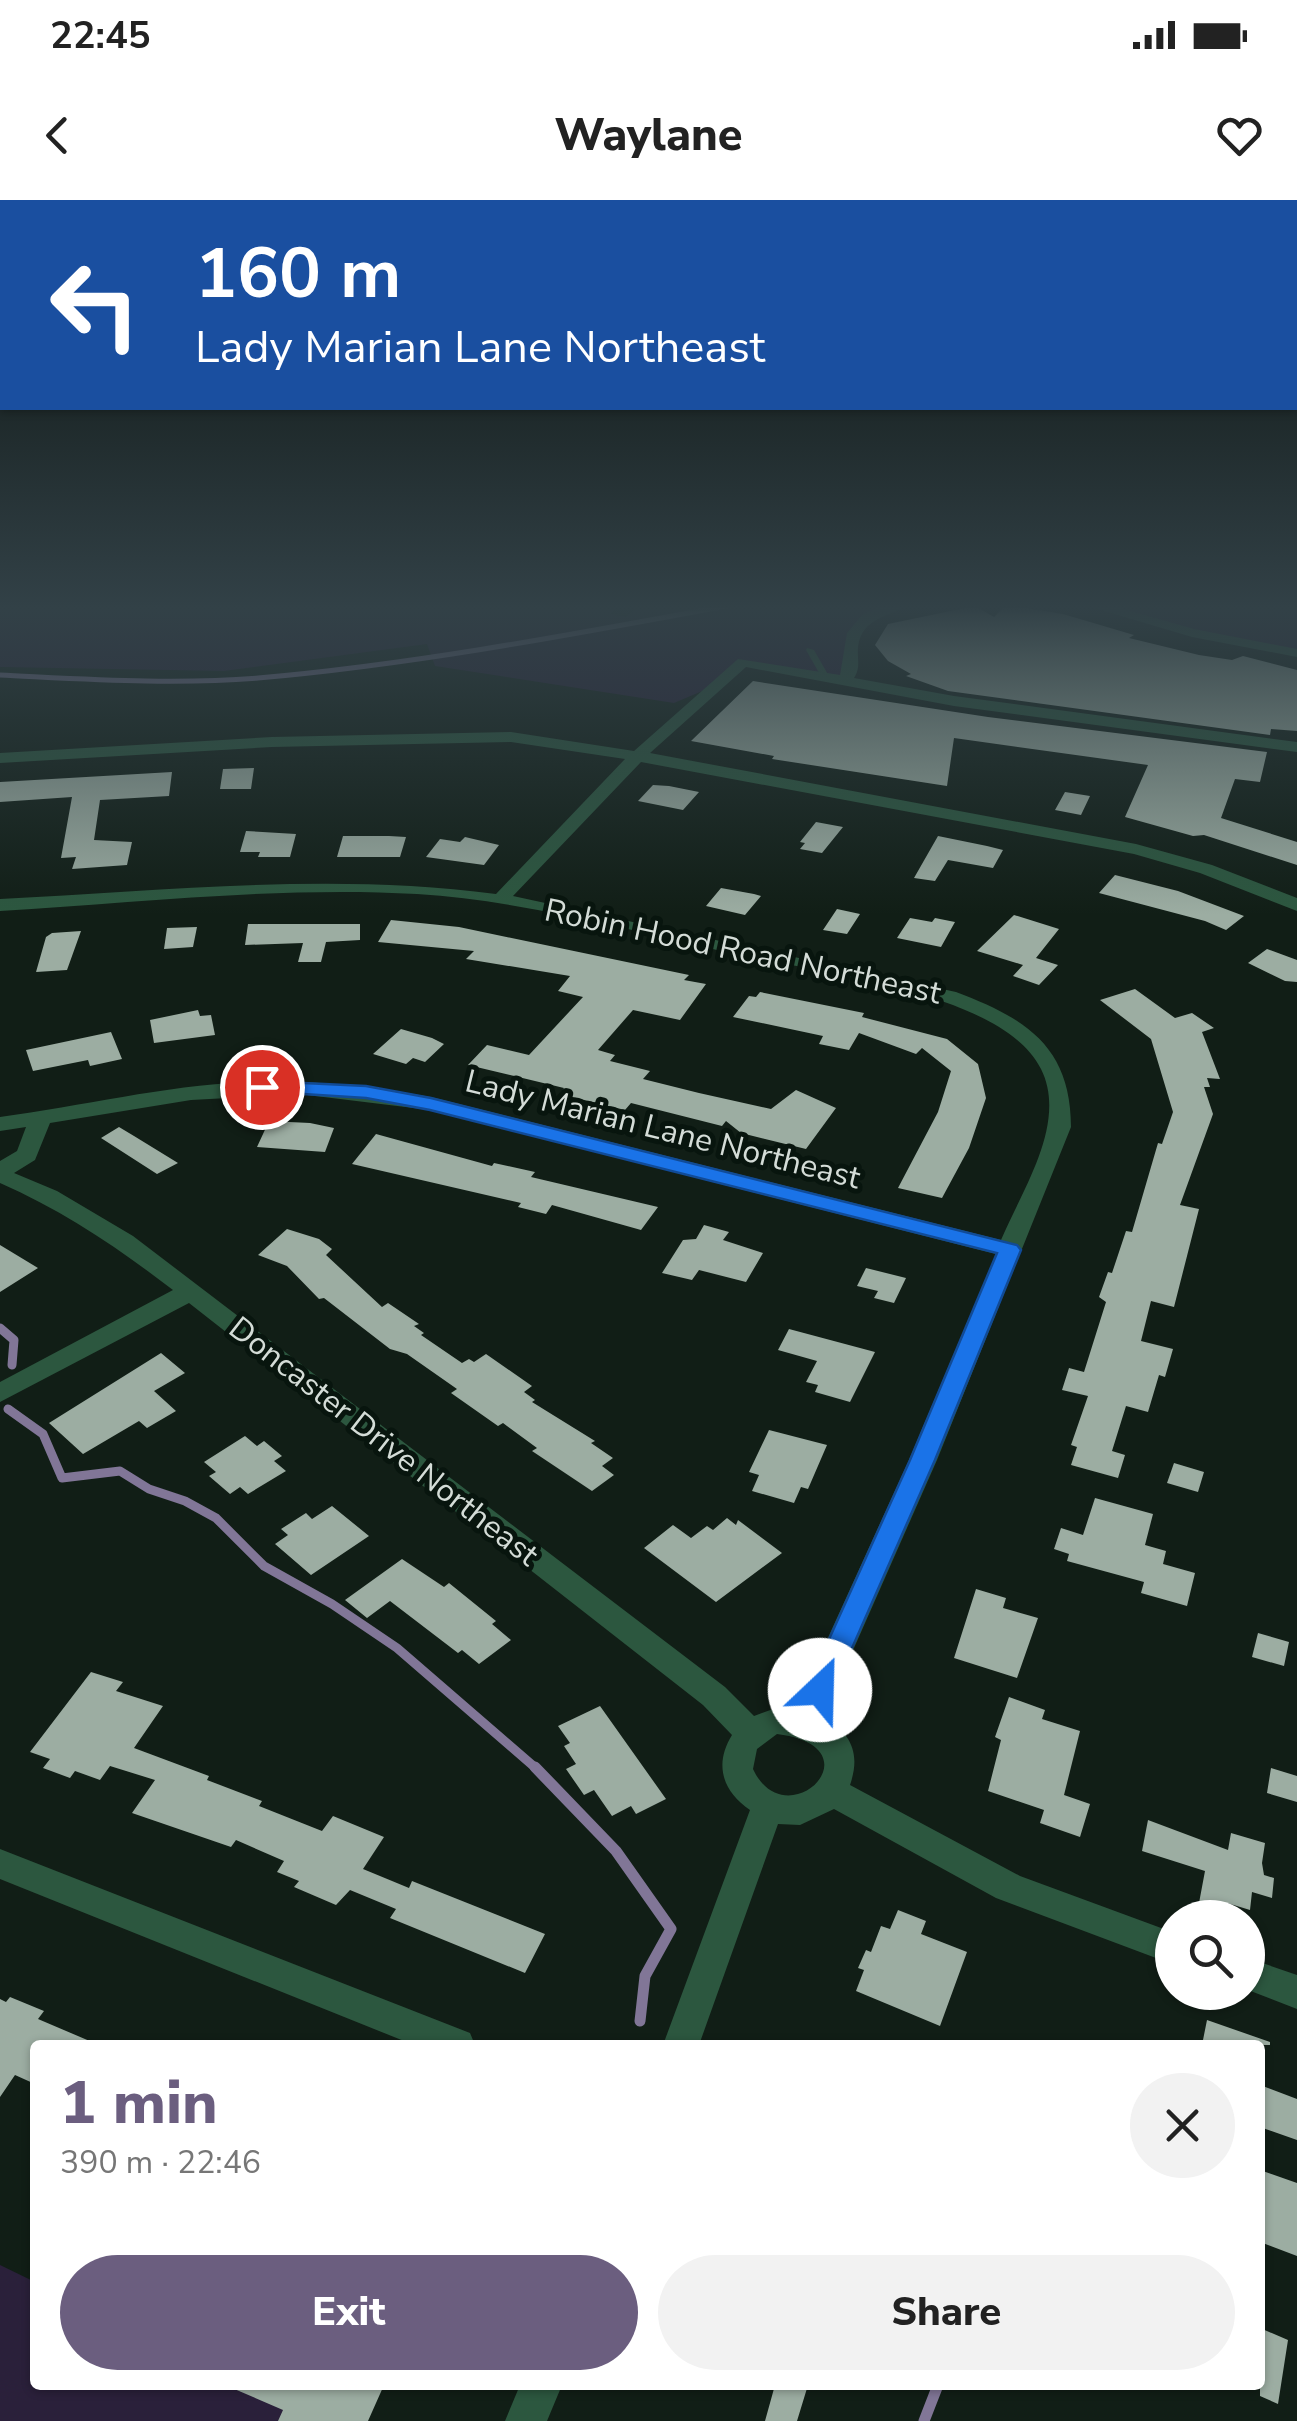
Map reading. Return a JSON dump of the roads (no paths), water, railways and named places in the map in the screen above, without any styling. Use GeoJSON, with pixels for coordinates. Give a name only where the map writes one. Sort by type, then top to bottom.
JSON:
{"type":"FeatureCollection","features":[{"type":"Feature","properties":{"kind":"street"},"geometry":{"type":"LineString","coordinates":[[502,898],[528,866],[692,708]]}},
{"type":"Feature","properties":{"kind":"street"},"geometry":{"type":"LineString","coordinates":[[1023,708],[1297,747]]}},
{"type":"Feature","properties":{"kind":"street"},"geometry":{"type":"LineString","coordinates":[[0,756],[468,735],[548,740],[1136,849],[1206,869],[1297,906]]}},
{"type":"Feature","properties":{"kind":"street","name":"Robin Hood Road Northeast"},"geometry":{"type":"LineString","coordinates":[[0,905],[334,887],[419,889],[502,898],[922,988],[964,1001],[1002,1019],[1045,1056],[1058,1076],[1064,1100],[1060,1127],[923,1460],[805,1723]]}},
{"type":"Feature","properties":{"kind":"street","name":"Lady Marian Lane Northeast"},"geometry":{"type":"LineString","coordinates":[[0,1124],[220,1090],[298,1087],[366,1092],[431,1104],[1010,1250]]}},
{"type":"Feature","properties":{"kind":"street"},"geometry":{"type":"LineString","coordinates":[[0,1173],[27,1155],[40,1119]]}},
{"type":"Feature","properties":{"kind":"street","name":"Doncaster Drive Northeast"},"geometry":{"type":"LineString","coordinates":[[0,1173],[93,1219],[190,1291],[714,1696],[750,1733]]}},
{"type":"Feature","properties":{"kind":"street"},"geometry":{"type":"LineString","coordinates":[[0,1392],[190,1291]]}},
{"type":"Feature","properties":{"kind":"street"},"geometry":{"type":"LineString","coordinates":[[776,1721],[805,1723],[828,1737],[836,1747],[842,1770],[833,1792],[804,1808],[768,1805],[746,1788],[739,1777],[737,1754],[750,1733],[776,1721]]}},
{"type":"Feature","properties":{"kind":"street"},"geometry":{"type":"LineString","coordinates":[[833,1792],[1008,1887],[1155,1942]]}},
{"type":"Feature","properties":{"kind":"street"},"geometry":{"type":"LineString","coordinates":[[683,2040],[768,1805]]}},
{"type":"Feature","properties":{"kind":"street"},"geometry":{"type":"LineString","coordinates":[[0,1864],[444,2040]]}},
{"type":"Feature","properties":{"kind":"street"},"geometry":{"type":"LineString","coordinates":[[1265,1980],[1297,1992]]}},
{"type":"Feature","properties":{"kind":"street"},"geometry":{"type":"LineString","coordinates":[[526,2421],[539,2390]]}},
{"type":"Feature","properties":{"kind":"waterway"},"geometry":{"type":"LineString","coordinates":[[0,1328],[14,1340],[12,1365]]}},
{"type":"Feature","properties":{"kind":"waterway"},"geometry":{"type":"LineString","coordinates":[[8,1409],[43,1434],[62,1478],[120,1471],[149,1489],[185,1501],[216,1518],[264,1566],[332,1604],[397,1648],[537,1769]]}},
{"type":"Feature","properties":{"kind":"waterway"},"geometry":{"type":"LineString","coordinates":[[537,1769],[616,1851],[671,1929],[645,1976],[640,2021]]}},
{"type":"Feature","properties":{"kind":"waterway"},"geometry":{"type":"LineString","coordinates":[[924,2421],[936,2390]]}}]}
